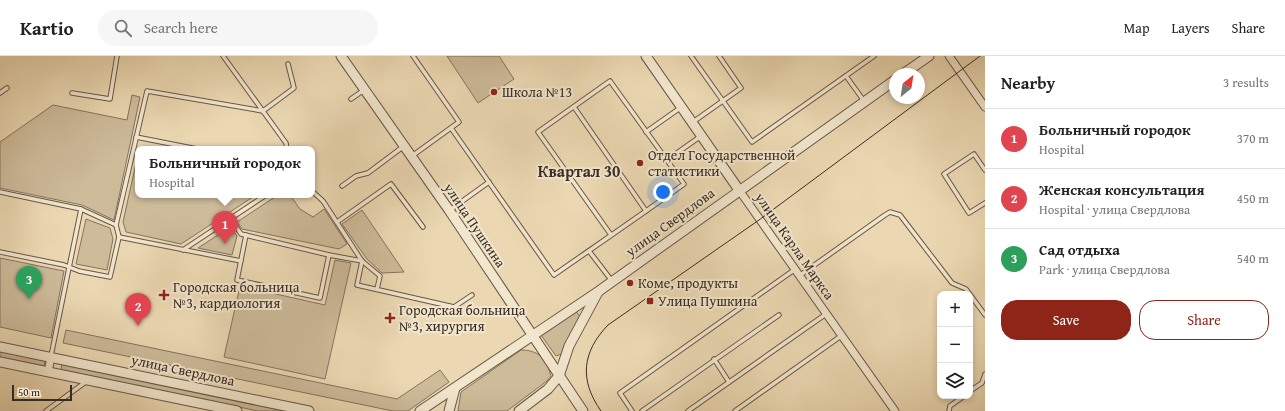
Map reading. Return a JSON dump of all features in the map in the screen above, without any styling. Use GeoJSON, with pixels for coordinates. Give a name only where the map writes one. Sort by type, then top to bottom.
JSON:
{"type":"FeatureCollection","features":[{"type":"Feature","properties":{"kind":"street","name":"улица Пушкина"},"geometry":{"type":"LineString","coordinates":[[341,56],[449,210],[583,411]]}},
{"type":"Feature","properties":{"kind":"street","name":"улица Карла Маркса"},"geometry":{"type":"LineString","coordinates":[[646,56],[794,270],[895,411]]}},
{"type":"Feature","properties":{"kind":"street"},"geometry":{"type":"LineString","coordinates":[[912,68],[929,56]]}},
{"type":"Feature","properties":{"kind":"street"},"geometry":{"type":"LineString","coordinates":[[949,56],[985,107]]}},
{"type":"Feature","properties":{"kind":"street","name":"улица Свердлова"},"geometry":{"type":"LineString","coordinates":[[420,411],[599,291],[889,84]]}},
{"type":"Feature","properties":{"kind":"street","name":"улица Свердлова"},"geometry":{"type":"LineString","coordinates":[[519,411],[548,389],[559,376],[569,346],[599,291]]}},
{"type":"Feature","properties":{"kind":"street","name":"улица Свердлова"},"geometry":{"type":"LineString","coordinates":[[0,347],[309,411]]}},
{"type":"Feature","properties":{"kind":"street"},"geometry":{"type":"LineString","coordinates":[[48,372],[51,357]]}},
{"type":"Feature","properties":{"kind":"street","name":"улица Свердлова"},"geometry":{"type":"LineString","coordinates":[[0,362],[232,410]]}},
{"type":"Feature","properties":{"kind":"street"},"geometry":{"type":"LineString","coordinates":[[450,411],[455,388]]}},
{"type":"Feature","properties":{"kind":"lane"},"geometry":{"type":"LineString","coordinates":[[72,93],[110,99],[117,56]]}},
{"type":"Feature","properties":{"kind":"lane"},"geometry":{"type":"LineString","coordinates":[[223,56],[286,143],[286,146]]}},
{"type":"Feature","properties":{"kind":"lane"},"geometry":{"type":"LineString","coordinates":[[411,156],[460,122],[413,56]]}},
{"type":"Feature","properties":{"kind":"lane"},"geometry":{"type":"LineString","coordinates":[[691,56],[752,142],[874,56]]}},
{"type":"Feature","properties":{"kind":"lane"},"geometry":{"type":"LineString","coordinates":[[692,123],[741,88],[719,56]]}},
{"type":"Feature","properties":{"kind":"lane"},"geometry":{"type":"LineString","coordinates":[[0,252],[64,265],[69,268],[110,277],[119,238],[116,225],[147,91],[263,111],[294,88],[288,64]]}},
{"type":"Feature","properties":{"kind":"lane"},"geometry":{"type":"LineString","coordinates":[[846,76],[865,101]]}},
{"type":"Feature","properties":{"kind":"lane"},"geometry":{"type":"LineString","coordinates":[[452,128],[554,275],[684,184],[610,81],[538,132],[611,235]]}},
{"type":"Feature","properties":{"kind":"lane"},"geometry":{"type":"LineString","coordinates":[[0,93],[6,88]]}},
{"type":"Feature","properties":{"kind":"lane"},"geometry":{"type":"LineString","coordinates":[[351,99],[364,89]]}},
{"type":"Feature","properties":{"kind":"lane"},"geometry":{"type":"LineString","coordinates":[[574,107],[646,211]]}},
{"type":"Feature","properties":{"kind":"lane"},"geometry":{"type":"LineString","coordinates":[[646,132],[681,107]]}},
{"type":"Feature","properties":{"kind":"lane"},"geometry":{"type":"LineString","coordinates":[[666,160],[701,136]]}},
{"type":"Feature","properties":{"kind":"lane"},"geometry":{"type":"LineString","coordinates":[[136,137],[182,146]]}},
{"type":"Feature","properties":{"kind":"lane"},"geometry":{"type":"LineString","coordinates":[[342,186],[356,176],[368,173],[404,146]]}},
{"type":"Feature","properties":{"kind":"lane"},"geometry":{"type":"LineString","coordinates":[[985,169],[974,154],[944,174],[970,213],[985,203]]}},
{"type":"Feature","properties":{"kind":"lane"},"geometry":{"type":"LineString","coordinates":[[449,210],[489,182]]}},
{"type":"Feature","properties":{"kind":"lane"},"geometry":{"type":"LineString","coordinates":[[337,222],[392,184],[422,227]]}},
{"type":"Feature","properties":{"kind":"lane"},"geometry":{"type":"LineString","coordinates":[[0,192],[81,209],[116,225]]}},
{"type":"Feature","properties":{"kind":"lane"},"geometry":{"type":"LineString","coordinates":[[315,194],[323,201],[362,260],[380,276],[377,289]]}},
{"type":"Feature","properties":{"kind":"lane"},"geometry":{"type":"LineString","coordinates":[[183,250],[261,198]]}},
{"type":"Feature","properties":{"kind":"lane"},"geometry":{"type":"LineString","coordinates":[[51,357],[81,209]]}},
{"type":"Feature","properties":{"kind":"lane"},"geometry":{"type":"LineString","coordinates":[[799,277],[886,215],[895,213],[900,215],[952,283],[966,288],[985,315]]}},
{"type":"Feature","properties":{"kind":"lane"},"geometry":{"type":"LineString","coordinates":[[230,218],[241,234],[329,255],[362,260]]}},
{"type":"Feature","properties":{"kind":"lane"},"geometry":{"type":"LineString","coordinates":[[246,235],[237,280],[320,298],[329,255]]}},
{"type":"Feature","properties":{"kind":"lane"},"geometry":{"type":"LineString","coordinates":[[119,238],[241,261]]}},
{"type":"Feature","properties":{"kind":"lane"},"geometry":{"type":"LineString","coordinates":[[589,251],[612,281]]}},
{"type":"Feature","properties":{"kind":"lane"},"geometry":{"type":"LineString","coordinates":[[362,260],[357,285],[454,307],[472,295]]}},
{"type":"Feature","properties":{"kind":"lane"},"geometry":{"type":"LineString","coordinates":[[632,411],[620,393],[794,270]]}},
{"type":"Feature","properties":{"kind":"lane"},"geometry":{"type":"LineString","coordinates":[[688,411],[826,314]]}},
{"type":"Feature","properties":{"kind":"lane"},"geometry":{"type":"LineString","coordinates":[[642,411],[714,359],[780,315]]}},
{"type":"Feature","properties":{"kind":"lane"},"geometry":{"type":"LineString","coordinates":[[735,411],[841,336]]}},
{"type":"Feature","properties":{"kind":"lane"},"geometry":{"type":"LineString","coordinates":[[714,359],[729,382]]}},
{"type":"Feature","properties":{"kind":"lane"},"geometry":{"type":"LineString","coordinates":[[973,389],[982,383],[985,374]]}},
{"type":"Feature","properties":{"kind":"lane"},"geometry":{"type":"LineString","coordinates":[[46,411],[88,380]]}},
{"type":"Feature","properties":{"kind":"lane"},"geometry":{"type":"LineString","coordinates":[[949,411],[950,406],[960,399]]}},
{"type":"Feature","properties":{"kind":"shaded area"},"geometry":{"type":"Polygon","coordinates":[[[447,56],[499,56],[514,79],[478,103],[447,56]]]}},
{"type":"Feature","properties":{"kind":"shaded area"},"geometry":{"type":"Polygon","coordinates":[[[132,95],[140,97],[114,220],[82,205],[0,188],[0,142],[53,105],[127,120],[132,95]]]}},
{"type":"Feature","properties":{"kind":"shaded area"},"geometry":{"type":"Polygon","coordinates":[[[135,168],[135,198],[251,198],[181,244],[126,232],[123,222],[135,168]]]}},
{"type":"Feature","properties":{"kind":"shaded area"},"geometry":{"type":"Polygon","coordinates":[[[273,198],[292,198],[300,209],[313,217],[324,209],[347,244],[339,249],[242,229],[237,222],[273,198]]]}},
{"type":"Feature","properties":{"kind":"shaded area"},"geometry":{"type":"Polygon","coordinates":[[[362,210],[404,272],[382,273],[367,259],[342,224],[362,210]]]}},
{"type":"Feature","properties":{"kind":"shaded area"},"geometry":{"type":"Polygon","coordinates":[[[86,219],[110,228],[113,239],[107,270],[76,264],[86,219]]]}},
{"type":"Feature","properties":{"kind":"shaded area"},"geometry":{"type":"Polygon","coordinates":[[[230,227],[237,236],[232,255],[198,248],[230,227]]]}},
{"type":"Feature","properties":{"kind":"shaded area"},"geometry":{"type":"Polygon","coordinates":[[[0,258],[64,271],[51,338],[0,327],[0,258]]]}},
{"type":"Feature","properties":{"kind":"shaded area"},"geometry":{"type":"Polygon","coordinates":[[[335,260],[351,263],[325,379],[224,357],[240,286],[325,305],[335,260]]]}},
{"type":"Feature","properties":{"kind":"shaded area"},"geometry":{"type":"Polygon","coordinates":[[[576,311],[580,317],[562,354],[556,356],[541,335],[576,311]]]}},
{"type":"Feature","properties":{"kind":"shaded area"},"geometry":{"type":"Polygon","coordinates":[[[66,330],[397,399],[440,370],[449,382],[408,411],[393,411],[63,343],[66,330]]]}},
{"type":"Feature","properties":{"kind":"shaded area"},"geometry":{"type":"Polygon","coordinates":[[[521,350],[533,352],[544,360],[551,376],[547,381],[507,411],[458,411],[461,392],[521,350]]]}},
{"type":"Feature","properties":{"kind":"shaded area"},"geometry":{"type":"Polygon","coordinates":[[[0,351],[45,360],[44,366],[0,357],[0,351]]]}},
{"type":"Feature","properties":{"kind":"shaded area"},"geometry":{"type":"Polygon","coordinates":[[[62,364],[284,411],[258,411],[61,370],[62,364]]]}},
{"type":"Feature","properties":{"kind":"tram line"},"geometry":{"type":"LineString","coordinates":[[601,411],[589,388],[586,366],[593,345],[608,325],[759,220],[980,56]]}},
{"type":"Feature","properties":{"kind":"place","name":"Школа №13"},"geometry":{"type":"Point","coordinates":[494,92]}},
{"type":"Feature","properties":{"kind":"place","name":"Отдел Государственной статистики"},"geometry":{"type":"Point","coordinates":[640,163]}},
{"type":"Feature","properties":{"kind":"place","name":"Больничный городок"},"geometry":{"type":"Point","coordinates":[225,244]}},
{"type":"Feature","properties":{"kind":"place","name":"Коме, продукты"},"geometry":{"type":"Point","coordinates":[630,283]}},
{"type":"Feature","properties":{"kind":"place","name":"Городская больница №3, кардиология"},"geometry":{"type":"Point","coordinates":[164,295]}},
{"type":"Feature","properties":{"kind":"place","name":"Сад отдыха"},"geometry":{"type":"Point","coordinates":[29,299]}},
{"type":"Feature","properties":{"kind":"place","name":"Улица Пушкина"},"geometry":{"type":"Point","coordinates":[650,301]}},
{"type":"Feature","properties":{"kind":"place","name":"Городская больница №3, хирургия"},"geometry":{"type":"Point","coordinates":[390,318]}},
{"type":"Feature","properties":{"kind":"place","name":"Женская консультация"},"geometry":{"type":"Point","coordinates":[138,326]}},
{"type":"Feature","properties":{"kind":"district","name":"Квартал 30"},"geometry":{"type":"Point","coordinates":[579,171]}}]}
